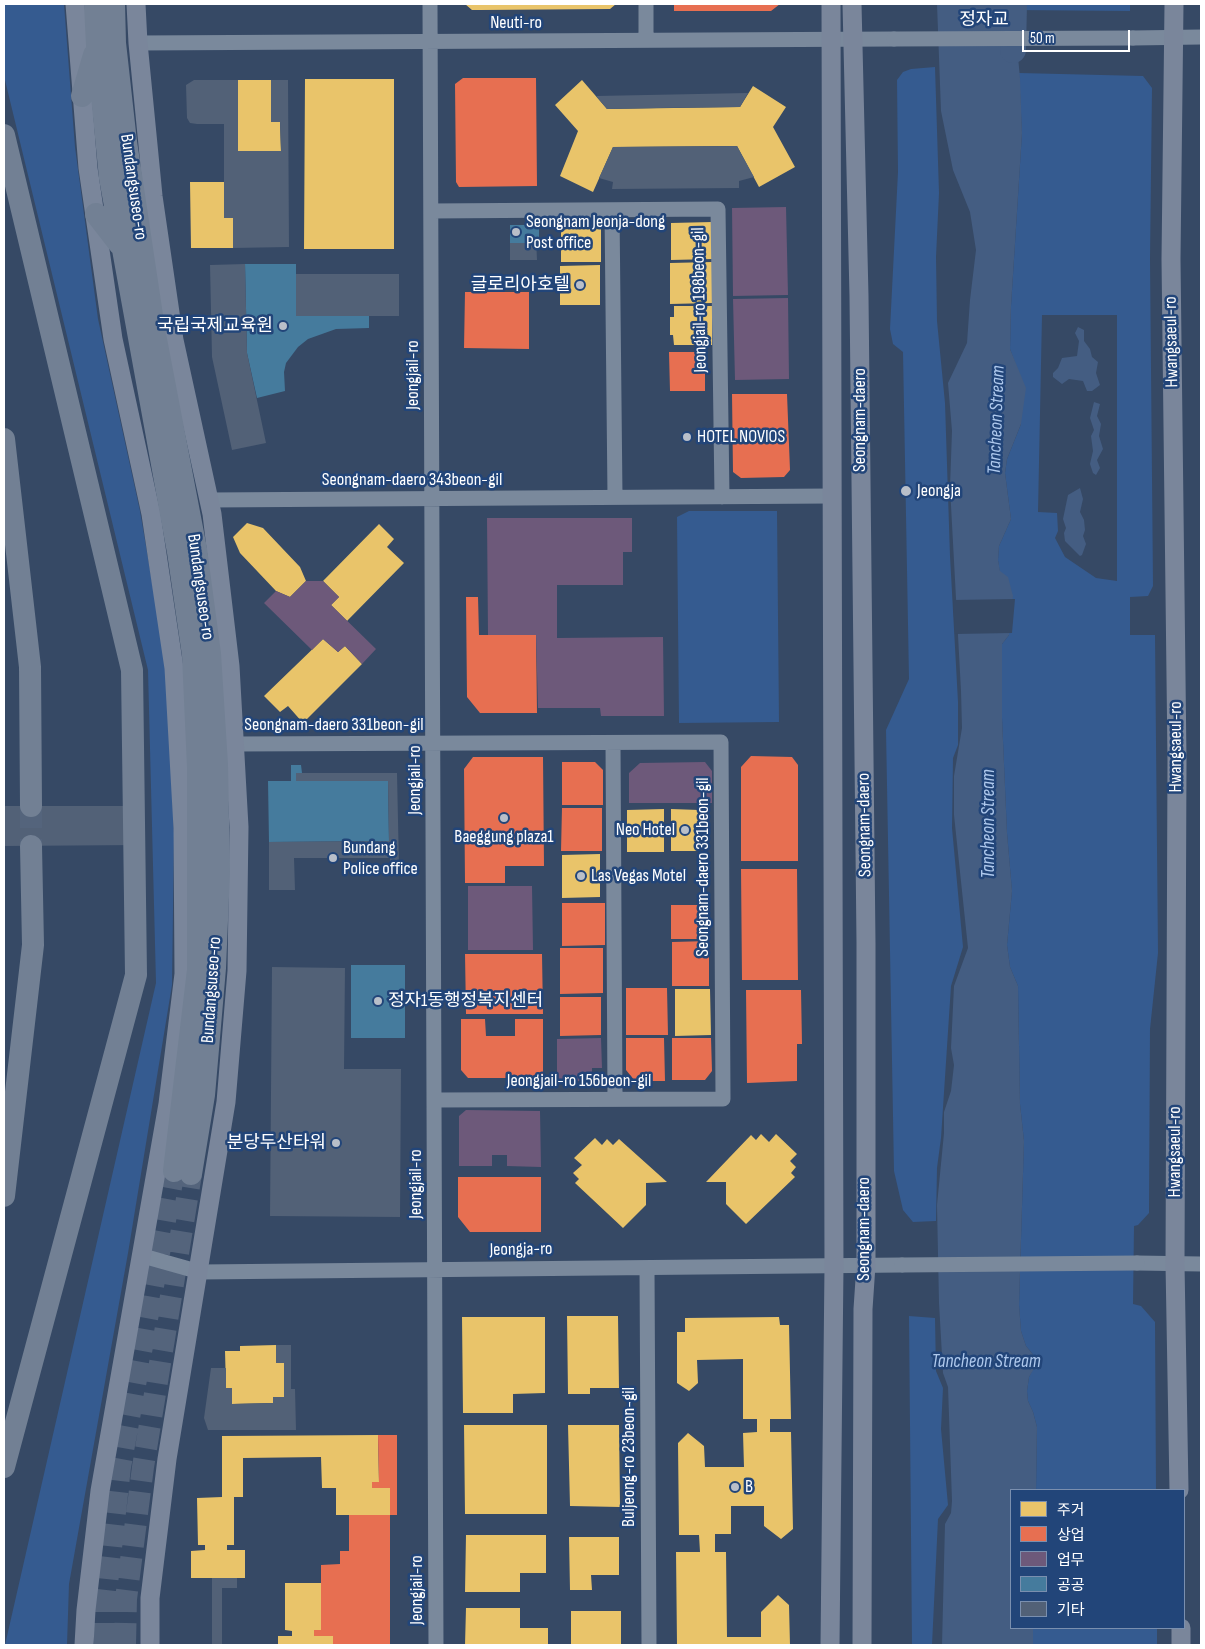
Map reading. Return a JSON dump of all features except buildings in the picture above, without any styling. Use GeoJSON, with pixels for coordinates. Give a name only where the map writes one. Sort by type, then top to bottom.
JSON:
{"type":"FeatureCollection","features":[{"type":"Feature","properties":{"kind":"highway","name":"Bundangsuseo-ro"},"geometry":{"type":"LineString","coordinates":[[95,4],[110,178],[178,552],[193,655],[198,767],[198,970],[182,1172],[204,1095],[215,968],[219,873],[211,663],[196,548],[154,329],[128,152],[115,43],[114,4]]}},
{"type":"Feature","properties":{"kind":"highway"},"geometry":{"type":"LineString","coordinates":[[82,96],[97,44]]}},
{"type":"Feature","properties":{"kind":"highway"},"geometry":{"type":"LineString","coordinates":[[4,135],[132,670],[136,974],[4,1467]]}},
{"type":"Feature","properties":{"kind":"highway"},"geometry":{"type":"LineString","coordinates":[[96,214],[122,249]]}},
{"type":"Feature","properties":{"kind":"highway"},"geometry":{"type":"LineString","coordinates":[[4,439],[30,667],[31,806]]}},
{"type":"Feature","properties":{"kind":"highway"},"geometry":{"type":"LineString","coordinates":[[4,1196],[33,945],[31,846]]}},
{"type":"Feature","properties":{"kind":"main road"},"geometry":{"type":"LineString","coordinates":[[75,4],[88,168],[113,339],[151,514],[172,658],[183,828],[184,974],[168,1104],[143,1256],[100,1491],[86,1610],[84,1645]]}},
{"type":"Feature","properties":{"kind":"main road"},"geometry":{"type":"LineString","coordinates":[[136,4],[153,196],[174,340],[209,500],[230,666],[236,744],[239,827],[238,971],[226,1102],[200,1272],[167,1459],[150,1598],[150,1645]]}},
{"type":"Feature","properties":{"kind":"main road","name":"Seongnam-daero"},"geometry":{"type":"LineString","coordinates":[[830,1645],[834,1266],[831,4]]}},
{"type":"Feature","properties":{"kind":"main road","name":"Seongnam-daero"},"geometry":{"type":"LineString","coordinates":[[852,4],[859,296],[866,924],[866,1265],[863,1309],[862,1645]]}},
{"type":"Feature","properties":{"kind":"main road","name":"Hwangsaeul-ro"},"geometry":{"type":"LineString","coordinates":[[1174,4],[1171,268],[1177,760],[1175,1264],[1178,1489]]}},
{"type":"Feature","properties":{"kind":"main road"},"geometry":{"type":"LineString","coordinates":[[1181,1629],[1181,1645]]}},
{"type":"Feature","properties":{"kind":"street","name":"Jeongjail-ro"},"geometry":{"type":"LineString","coordinates":[[430,4],[436,1645]]}},
{"type":"Feature","properties":{"kind":"street"},"geometry":{"type":"LineString","coordinates":[[646,4],[646,40]]}},
{"type":"Feature","properties":{"kind":"street"},"geometry":{"type":"LineString","coordinates":[[1174,37],[1201,37]]}},
{"type":"Feature","properties":{"kind":"street","name":"정자교"},"geometry":{"type":"LineString","coordinates":[[894,39],[1174,37]]}},
{"type":"Feature","properties":{"kind":"street","name":"Neuti-ro"},"geometry":{"type":"LineString","coordinates":[[138,43],[894,39]]}},
{"type":"Feature","properties":{"kind":"street","name":"Jeongjail-ro 198beon-gil"},"geometry":{"type":"LineString","coordinates":[[431,211],[718,209],[722,497]]}},
{"type":"Feature","properties":{"kind":"street"},"geometry":{"type":"LineString","coordinates":[[612,210],[615,497]]}},
{"type":"Feature","properties":{"kind":"street","name":"Seongnam-daero 343beon-gil"},"geometry":{"type":"LineString","coordinates":[[209,500],[832,496]]}},
{"type":"Feature","properties":{"kind":"street","name":"Seongnam-daero 331beon-gil"},"geometry":{"type":"LineString","coordinates":[[236,744],[721,742],[723,1099]]}},
{"type":"Feature","properties":{"kind":"street"},"geometry":{"type":"LineString","coordinates":[[613,743],[615,1100]]}},
{"type":"Feature","properties":{"kind":"street","name":"Jeongjail-ro 156beon-gil"},"geometry":{"type":"LineString","coordinates":[[434,1100],[723,1099]]}},
{"type":"Feature","properties":{"kind":"street","name":"Jeongja-ro"},"geometry":{"type":"LineString","coordinates":[[143,1256],[200,1272],[866,1265],[1175,1264]]}},
{"type":"Feature","properties":{"kind":"street"},"geometry":{"type":"LineString","coordinates":[[1175,1264],[1201,1264]]}},
{"type":"Feature","properties":{"kind":"street","name":"Buljeong-ro 23beon-gil"},"geometry":{"type":"LineString","coordinates":[[647,1268],[648,1645]]}},
{"type":"Feature","properties":{"kind":"shaded area"},"geometry":{"type":"Polygon","coordinates":[[[4,4],[64,4],[75,147],[98,319],[140,511],[167,669],[174,834],[172,985],[128,1253],[69,1584],[67,1645],[5,1645],[156,983],[148,670],[4,76],[4,4]]]}},
{"type":"Feature","properties":{"kind":"shaded area"},"geometry":{"type":"Polygon","coordinates":[[[1013,4],[1130,4],[1130,11],[1013,10],[1013,4]]]}},
{"type":"Feature","properties":{"kind":"shaded area"},"geometry":{"type":"Polygon","coordinates":[[[935,67],[939,193],[936,257],[937,321],[945,403],[950,556],[958,702],[958,745],[953,758],[952,828],[963,947],[951,986],[941,1138],[937,1168],[936,1221],[913,1222],[903,1210],[894,1171],[886,730],[909,679],[903,352],[893,344],[890,329],[898,172],[897,80],[903,72],[911,69],[935,67]]]}},
{"type":"Feature","properties":{"kind":"shaded area"},"geometry":{"type":"Polygon","coordinates":[[[1019,73],[1143,76],[1152,88],[1150,259],[1153,586],[1148,596],[1130,597],[1130,635],[1155,635],[1158,953],[1150,1029],[1149,1213],[1138,1225],[1134,1226],[1133,1304],[1141,1306],[1155,1322],[1156,1489],[1036,1489],[1037,1427],[1028,1401],[1027,1391],[1035,1357],[1026,1346],[1021,1331],[1019,1305],[1024,1141],[1020,1104],[1018,986],[1010,967],[1007,945],[1012,891],[1007,833],[1002,718],[1002,644],[1009,635],[998,560],[999,546],[1011,519],[1005,473],[1007,459],[1021,424],[1017,368],[1010,349],[1022,133],[1019,73]],[[1042,315],[1038,512],[1057,513],[1058,531],[1055,538],[1065,557],[1096,578],[1117,581],[1117,315],[1042,315]]]}},
{"type":"Feature","properties":{"kind":"shaded area"},"geometry":{"type":"Polygon","coordinates":[[[689,511],[777,511],[779,722],[679,723],[677,517],[689,511]]]}},
{"type":"Feature","properties":{"kind":"shaded area"},"geometry":{"type":"Polygon","coordinates":[[[909,1316],[935,1318],[936,1371],[943,1388],[941,1429],[948,1505],[938,1519],[932,1645],[912,1645],[909,1316]]]}},
{"type":"Feature","properties":{"kind":"shaded area"},"geometry":{"type":"Polygon","coordinates":[[[1033,1629],[1157,1629],[1157,1645],[1033,1645],[1033,1629]]]}},
{"type":"Feature","properties":{"kind":"water","name":"Tancheon Stream"},"geometry":{"type":"Polygon","coordinates":[[[937,4],[1013,4],[1020,78],[1022,133],[1010,349],[1026,388],[1021,424],[1007,459],[1005,473],[1011,519],[999,546],[998,560],[1000,571],[1008,577],[1013,596],[1009,635],[1002,644],[1002,718],[1007,833],[1012,891],[1007,945],[1010,967],[1018,986],[1020,1104],[1024,1141],[1019,1305],[1021,1331],[1026,1346],[1035,1357],[1035,1367],[1029,1377],[1027,1391],[1028,1401],[1037,1427],[1036,1489],[1010,1489],[1010,1629],[1033,1629],[1033,1645],[942,1645],[945,1524],[951,1513],[952,1501],[948,1387],[943,1373],[939,1303],[937,1205],[944,1133],[944,1112],[951,1091],[954,1065],[951,1048],[954,986],[968,948],[954,815],[954,776],[962,728],[950,487],[952,431],[948,383],[967,343],[976,250],[970,212],[953,170],[941,111],[937,4]]]}},
{"type":"Feature","properties":{"kind":"water"},"geometry":{"type":"Polygon","coordinates":[[[1078,327],[1084,330],[1084,341],[1090,349],[1092,357],[1098,362],[1096,373],[1100,385],[1092,391],[1087,391],[1083,381],[1069,379],[1062,384],[1053,377],[1053,373],[1058,368],[1062,358],[1077,356],[1079,341],[1075,333],[1078,327]]]}},
{"type":"Feature","properties":{"kind":"water"},"geometry":{"type":"Polygon","coordinates":[[[1094,402],[1100,404],[1097,416],[1101,424],[1099,436],[1103,449],[1097,460],[1100,468],[1096,475],[1093,473],[1090,464],[1093,451],[1091,436],[1094,430],[1090,418],[1094,402]]]}},
{"type":"Feature","properties":{"kind":"water"},"geometry":{"type":"Polygon","coordinates":[[[1080,488],[1083,499],[1080,512],[1084,520],[1085,530],[1083,536],[1086,544],[1080,556],[1065,541],[1064,533],[1066,528],[1063,519],[1068,495],[1080,488]]]}},
{"type":"Feature","properties":{"kind":"pier"},"geometry":{"type":"Polygon","coordinates":[[[1015,599],[1012,633],[955,634],[953,600],[1015,599]]]}},
{"type":"Feature","properties":{"kind":"waterway","name":"Tancheon Stream"},"geometry":{"type":"LineString","coordinates":[[1013,50],[1014,4]]}},
{"type":"Feature","properties":{"kind":"tunnel"},"geometry":{"type":"LineString","coordinates":[[31,806],[31,846]]}},
{"type":"Feature","properties":{"kind":"tunnel"},"geometry":{"type":"LineString","coordinates":[[105,1645],[105,1602],[120,1467],[174,1171]]}},
{"type":"Feature","properties":{"kind":"tunnel"},"geometry":{"type":"LineString","coordinates":[[125,1645],[126,1599],[143,1467],[191,1174]]}},
{"type":"Feature","properties":{"kind":"place","name":"Seongnam Jeonja-dong Post office"},"geometry":{"type":"Point","coordinates":[516,232]}},
{"type":"Feature","properties":{"kind":"place","name":"글로리아호텔"},"geometry":{"type":"Point","coordinates":[580,285]}},
{"type":"Feature","properties":{"kind":"place","name":"국립국제교육원"},"geometry":{"type":"Point","coordinates":[283,326]}},
{"type":"Feature","properties":{"kind":"place","name":"HOTEL NOVIOS"},"geometry":{"type":"Point","coordinates":[687,437]}},
{"type":"Feature","properties":{"kind":"place","name":"Jeongja"},"geometry":{"type":"Point","coordinates":[906,491]}},
{"type":"Feature","properties":{"kind":"place","name":"Baeggung plaza1"},"geometry":{"type":"Point","coordinates":[504,818]}},
{"type":"Feature","properties":{"kind":"place","name":"Neo Hotel"},"geometry":{"type":"Point","coordinates":[685,830]}},
{"type":"Feature","properties":{"kind":"place","name":"Bundang Police office"},"geometry":{"type":"Point","coordinates":[333,858]}},
{"type":"Feature","properties":{"kind":"place","name":"Las Vegas Motel"},"geometry":{"type":"Point","coordinates":[581,876]}},
{"type":"Feature","properties":{"kind":"place","name":"정자1동행정복지센터"},"geometry":{"type":"Point","coordinates":[378,1001]}},
{"type":"Feature","properties":{"kind":"place","name":"분당두산타워"},"geometry":{"type":"Point","coordinates":[336,1143]}},
{"type":"Feature","properties":{"kind":"place","name":"B"},"geometry":{"type":"Point","coordinates":[735,1487]}}]}
